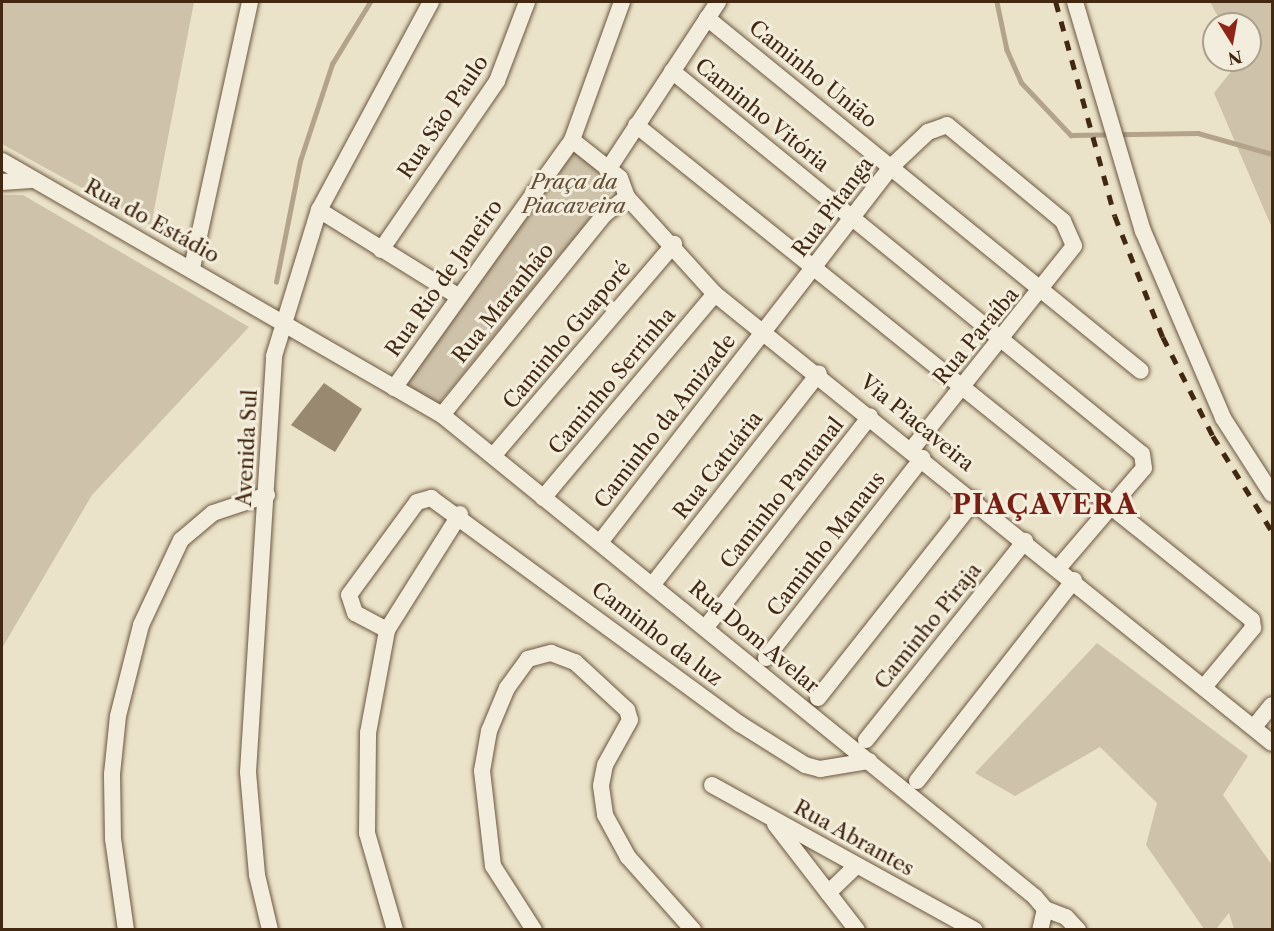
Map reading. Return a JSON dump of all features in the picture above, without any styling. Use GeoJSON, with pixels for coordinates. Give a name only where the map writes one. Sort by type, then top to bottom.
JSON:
{"type":"FeatureCollection","features":[{"type":"Feature","properties":{"kind":"street"},"geometry":{"type":"LineString","coordinates":[[192,268],[250,2]]}},
{"type":"Feature","properties":{"kind":"street","name":"Avenida Sul"},"geometry":{"type":"LineString","coordinates":[[270,930],[257,875],[248,772],[274,357],[281,320],[319,210],[430,2]]}},
{"type":"Feature","properties":{"kind":"street","name":"Rua São Paulo"},"geometry":{"type":"LineString","coordinates":[[381,250],[496,81],[527,2]]}},
{"type":"Feature","properties":{"kind":"street","name":"Rua Rio de Janeiro"},"geometry":{"type":"LineString","coordinates":[[394,388],[456,295],[572,140],[622,2]]}},
{"type":"Feature","properties":{"kind":"street"},"geometry":{"type":"LineString","coordinates":[[609,168],[718,2]]}},
{"type":"Feature","properties":{"kind":"street"},"geometry":{"type":"LineString","coordinates":[[1075,2],[1130,196],[1206,380],[1239,447],[1272,494]]}},
{"type":"Feature","properties":{"kind":"street","name":"Caminho União"},"geometry":{"type":"LineString","coordinates":[[706,18],[892,166],[1141,371]]}},
{"type":"Feature","properties":{"kind":"street","name":"Caminho Vitória"},"geometry":{"type":"LineString","coordinates":[[672,71],[1003,338],[1142,454],[1144,468],[1109,508]]}},
{"type":"Feature","properties":{"kind":"street"},"geometry":{"type":"LineString","coordinates":[[636,124],[960,390],[1252,620],[1253,628],[1204,687]]}},
{"type":"Feature","properties":{"kind":"street","name":"Rua Pitanga"},"geometry":{"type":"LineString","coordinates":[[765,328],[814,269],[892,166],[928,132],[947,125],[1063,221],[1073,251]]}},
{"type":"Feature","properties":{"kind":"street","name":"Via Piacaveira"},"geometry":{"type":"LineString","coordinates":[[572,140],[609,168],[623,182],[627,197],[674,244],[715,294],[765,328],[1272,742]]}},
{"type":"Feature","properties":{"kind":"street","name":"Rua do Estádio"},"geometry":{"type":"LineString","coordinates":[[2,161],[192,268],[394,388]]}},
{"type":"Feature","properties":{"kind":"street"},"geometry":{"type":"LineString","coordinates":[[2,182],[34,180]]}},
{"type":"Feature","properties":{"kind":"street","name":"Rua Maranhão"},"geometry":{"type":"LineString","coordinates":[[442,415],[605,214],[627,197]]}},
{"type":"Feature","properties":{"kind":"street"},"geometry":{"type":"LineString","coordinates":[[319,210],[456,295]]}},
{"type":"Feature","properties":{"kind":"street","name":"Caminho Guaporé"},"geometry":{"type":"LineString","coordinates":[[493,456],[674,244]]}},
{"type":"Feature","properties":{"kind":"street","name":"Rua Paraíba"},"geometry":{"type":"LineString","coordinates":[[917,453],[960,390],[1044,290],[1073,251]]}},
{"type":"Feature","properties":{"kind":"street","name":"Caminho Serrinha"},"geometry":{"type":"LineString","coordinates":[[543,498],[715,294]]}},
{"type":"Feature","properties":{"kind":"street","name":"Caminho da Amizade"},"geometry":{"type":"LineString","coordinates":[[601,541],[765,328]]}},
{"type":"Feature","properties":{"kind":"street","name":"Rua Catuária"},"geometry":{"type":"LineString","coordinates":[[653,584],[819,374]]}},
{"type":"Feature","properties":{"kind":"street","name":"Rua Dom Avelar"},"geometry":{"type":"LineString","coordinates":[[394,388],[442,415],[543,498],[601,541],[1040,903],[1066,917],[1078,930]]}},
{"type":"Feature","properties":{"kind":"street","name":"Caminho Pantanal"},"geometry":{"type":"LineString","coordinates":[[706,627],[870,416]]}},
{"type":"Feature","properties":{"kind":"street","name":"Caminho Manaus"},"geometry":{"type":"LineString","coordinates":[[766,658],[917,453]]}},
{"type":"Feature","properties":{"kind":"street"},"geometry":{"type":"LineString","coordinates":[[126,930],[113,839],[112,774],[118,716],[141,625],[181,540],[213,513],[267,495]]}},
{"type":"Feature","properties":{"kind":"street","name":"Caminho da luz"},"geometry":{"type":"LineString","coordinates":[[387,630],[355,613],[349,594],[417,501],[431,498],[460,514],[740,724],[805,765],[820,769],[869,761]]}},
{"type":"Feature","properties":{"kind":"street"},"geometry":{"type":"LineString","coordinates":[[818,698],[975,499]]}},
{"type":"Feature","properties":{"kind":"street"},"geometry":{"type":"LineString","coordinates":[[1059,567],[1109,508]]}},
{"type":"Feature","properties":{"kind":"street"},"geometry":{"type":"LineString","coordinates":[[394,930],[367,833],[364,785],[387,630],[460,514]]}},
{"type":"Feature","properties":{"kind":"street","name":"Caminho Piraja"},"geometry":{"type":"LineString","coordinates":[[866,740],[1025,541]]}},
{"type":"Feature","properties":{"kind":"street"},"geometry":{"type":"LineString","coordinates":[[918,782],[1074,580]]}},
{"type":"Feature","properties":{"kind":"street"},"geometry":{"type":"LineString","coordinates":[[534,930],[493,866],[482,771],[492,722],[521,666],[539,654],[575,662],[622,701],[630,717],[606,765],[601,786],[611,832],[693,930]]}},
{"type":"Feature","properties":{"kind":"street"},"geometry":{"type":"LineString","coordinates":[[1254,727],[1272,705]]}},
{"type":"Feature","properties":{"kind":"street","name":"Rua Abrantes"},"geometry":{"type":"LineString","coordinates":[[712,785],[975,930]]}},
{"type":"Feature","properties":{"kind":"street"},"geometry":{"type":"LineString","coordinates":[[769,816],[857,930]]}},
{"type":"Feature","properties":{"kind":"street"},"geometry":{"type":"LineString","coordinates":[[828,893],[856,866]]}},
{"type":"Feature","properties":{"kind":"street"},"geometry":{"type":"LineString","coordinates":[[1040,903],[1040,930]]}},
{"type":"Feature","properties":{"kind":"green space"},"geometry":{"type":"Polygon","coordinates":[[[2,2],[194,2],[151,226],[2,144],[2,2]]]}},
{"type":"Feature","properties":{"kind":"green space"},"geometry":{"type":"Polygon","coordinates":[[[1210,2],[1272,2],[1272,228],[1214,93],[1231,72],[1262,72],[1262,12],[1215,12],[1210,2]]]}},
{"type":"Feature","properties":{"kind":"green space","name":"Praça da Piacaveira"},"geometry":{"type":"Polygon","coordinates":[[[572,149],[618,184],[438,405],[404,384],[572,149]]]}},
{"type":"Feature","properties":{"kind":"green space"},"geometry":{"type":"Polygon","coordinates":[[[2,195],[23,195],[249,327],[92,495],[2,648],[2,195]]]}},
{"type":"Feature","properties":{"kind":"green space"},"geometry":{"type":"Polygon","coordinates":[[[1097,643],[1248,756],[1223,795],[1272,865],[1272,929],[1234,929],[1229,913],[1216,929],[1204,929],[1146,845],[1157,803],[1100,747],[1015,796],[975,773],[1097,643]]]}},
{"type":"Feature","properties":{"kind":"building"},"geometry":{"type":"Polygon","coordinates":[[[324,383],[362,409],[335,452],[291,425],[324,383]]]}},
{"type":"Feature","properties":{"kind":"waterway"},"geometry":{"type":"LineString","coordinates":[[276,282],[300,161],[332,64],[370,2]]}},
{"type":"Feature","properties":{"kind":"waterway"},"geometry":{"type":"LineString","coordinates":[[997,2],[1007,50],[1021,82],[1071,135],[1198,133],[1272,154]]}},
{"type":"Feature","properties":{"kind":"railway"},"geometry":{"type":"LineString","coordinates":[[1056,2],[1115,216],[1163,337],[1213,436],[1272,531]]}},
{"type":"Feature","properties":{"kind":"district","name":"PIAÇAVERA"},"geometry":{"type":"Point","coordinates":[1045,505]}}]}
